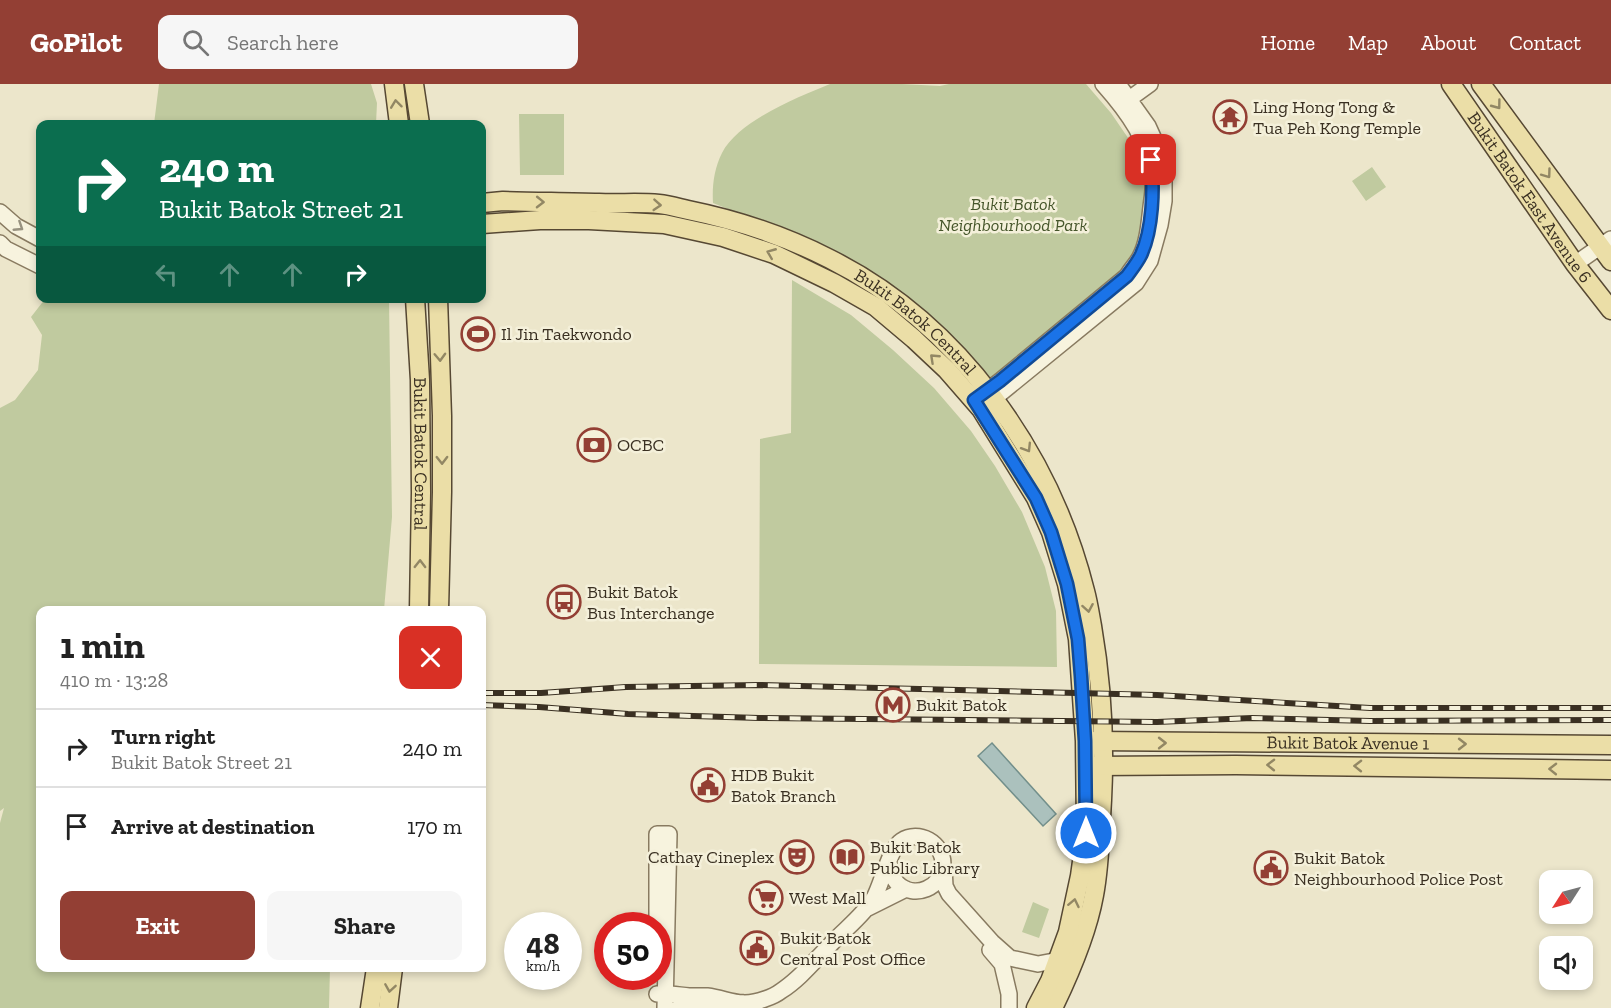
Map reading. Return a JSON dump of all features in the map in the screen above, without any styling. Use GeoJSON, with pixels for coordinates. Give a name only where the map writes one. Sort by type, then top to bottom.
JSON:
{"type":"FeatureCollection","features":[{"type":"Feature","properties":{"kind":"main road"},"geometry":{"type":"LineString","coordinates":[[394,84],[398,120]]}},
{"type":"Feature","properties":{"kind":"main road"},"geometry":{"type":"LineString","coordinates":[[414,84],[419,120]]}},
{"type":"Feature","properties":{"kind":"main road","name":"Bukit Batok East Avenue 6"},"geometry":{"type":"LineString","coordinates":[[1451,84],[1575,264],[1611,310]]}},
{"type":"Feature","properties":{"kind":"main road","name":"Bukit Batok East Avenue 6"},"geometry":{"type":"LineString","coordinates":[[1481,84],[1607,249]]}},
{"type":"Feature","properties":{"kind":"main road","name":"Bukit Batok Central"},"geometry":{"type":"LineString","coordinates":[[486,203],[661,204],[722,216],[775,234],[863,277],[901,303],[951,348],[984,400],[1036,498],[1051,532],[1067,584],[1078,639],[1085,741],[1095,766],[1099,857],[1094,897],[1085,930],[1064,987],[1053,1008]]}},
{"type":"Feature","properties":{"kind":"main road","name":"Bukit Batok Central"},"geometry":{"type":"LineString","coordinates":[[486,224],[589,220],[663,224],[723,237],[774,254],[834,283],[876,308],[984,400],[1030,452],[1058,508],[1086,592],[1096,650],[1104,742],[1095,766],[1080,876],[1068,932],[1059,960],[1036,1008]]}},
{"type":"Feature","properties":{"kind":"main road","name":"Bukit Batok Central"},"geometry":{"type":"LineString","coordinates":[[415,303],[420,380],[420,606]]}},
{"type":"Feature","properties":{"kind":"main road","name":"Bukit Batok Central"},"geometry":{"type":"LineString","coordinates":[[438,303],[442,416],[439,606]]}},
{"type":"Feature","properties":{"kind":"main road","name":"Bukit Batok Avenue 1"},"geometry":{"type":"LineString","coordinates":[[1085,741],[1611,745]]}},
{"type":"Feature","properties":{"kind":"main road","name":"Bukit Batok Avenue 1"},"geometry":{"type":"LineString","coordinates":[[1095,766],[1236,765],[1611,770]]}},
{"type":"Feature","properties":{"kind":"main road"},"geometry":{"type":"LineString","coordinates":[[370,1008],[375,972]]}},
{"type":"Feature","properties":{"kind":"main road"},"geometry":{"type":"LineString","coordinates":[[388,1008],[392,972]]}},
{"type":"Feature","properties":{"kind":"street"},"geometry":{"type":"LineString","coordinates":[[984,400],[1127,276],[1140,256],[1146,241],[1149,223],[1153,181],[1151,160],[1119,91],[1150,84]]}},
{"type":"Feature","properties":{"kind":"street"},"geometry":{"type":"LineString","coordinates":[[0,212],[16,226],[36,237]]}},
{"type":"Feature","properties":{"kind":"street"},"geometry":{"type":"LineString","coordinates":[[0,243],[6,249],[36,264]]}},
{"type":"Feature","properties":{"kind":"street"},"geometry":{"type":"LineString","coordinates":[[1575,264],[1607,249]]}},
{"type":"Feature","properties":{"kind":"street"},"geometry":{"type":"LineString","coordinates":[[658,912],[663,834],[662,912]]}},
{"type":"Feature","properties":{"kind":"street"},"geometry":{"type":"LineString","coordinates":[[867,909],[879,888],[895,847],[909,837],[919,837],[937,846],[942,855],[945,886],[950,894],[992,942],[1010,958],[1038,964],[1059,960]]}},
{"type":"Feature","properties":{"kind":"street"},"geometry":{"type":"LineString","coordinates":[[889,862],[891,873],[897,883],[909,890],[940,897],[1002,964],[1009,994],[1009,1008]]}},
{"type":"Feature","properties":{"kind":"street"},"geometry":{"type":"LineString","coordinates":[[661,1001],[708,996],[742,1003],[764,1000],[783,990],[867,909],[886,898],[909,890],[922,891],[930,888],[937,882],[944,866]]}},
{"type":"Feature","properties":{"kind":"street"},"geometry":{"type":"LineString","coordinates":[[678,1008],[731,1002]]}},
{"type":"Feature","properties":{"kind":"green space"},"geometry":{"type":"Polygon","coordinates":[[[159,84],[371,84],[377,103],[376,120],[154,120],[159,84]]]}},
{"type":"Feature","properties":{"kind":"green space","name":"Bukit Batok Neighbourhood Park"},"geometry":{"type":"Polygon","coordinates":[[[830,84],[940,86],[949,84],[1086,84],[1111,113],[1137,151],[1149,189],[1139,263],[995,382],[929,315],[856,263],[713,203],[715,171],[730,141],[770,111],[830,84]]]}},
{"type":"Feature","properties":{"kind":"green space"},"geometry":{"type":"Polygon","coordinates":[[[519,114],[564,114],[564,175],[520,175],[519,114]]]}},
{"type":"Feature","properties":{"kind":"green space"},"geometry":{"type":"Polygon","coordinates":[[[1372,167],[1386,187],[1366,201],[1352,181],[1372,167]]]}},
{"type":"Feature","properties":{"kind":"green space"},"geometry":{"type":"Polygon","coordinates":[[[792,280],[851,315],[893,350],[934,388],[971,431],[995,466],[1022,512],[1045,567],[1056,611],[1057,667],[759,664],[760,439],[791,433],[792,280]]]}},
{"type":"Feature","properties":{"kind":"green space"},"geometry":{"type":"Polygon","coordinates":[[[42,303],[389,303],[392,517],[384,606],[36,606],[36,972],[330,972],[329,1008],[0,1008],[0,823],[4,808],[0,811],[0,408],[15,400],[38,370],[42,335],[31,317],[42,303]]]}},
{"type":"Feature","properties":{"kind":"green space"},"geometry":{"type":"Polygon","coordinates":[[[1033,902],[1049,909],[1039,938],[1022,932],[1033,902]]]}},
{"type":"Feature","properties":{"kind":"water"},"geometry":{"type":"Polygon","coordinates":[[[992,743],[1056,814],[1043,826],[978,756],[992,743]]]}},
{"type":"Feature","properties":{"kind":"railway"},"geometry":{"type":"LineString","coordinates":[[486,693],[541,693],[626,687],[759,685],[1157,695],[1370,708],[1611,708]]}},
{"type":"Feature","properties":{"kind":"railway"},"geometry":{"type":"LineString","coordinates":[[486,705],[628,714],[759,718],[1157,722],[1252,718],[1370,721],[1611,720]]}},
{"type":"Feature","properties":{"kind":"place","name":"Ling Hong Tong & Tua Peh Kong Temple"},"geometry":{"type":"Point","coordinates":[1230,117]}},
{"type":"Feature","properties":{"kind":"place","name":"Il Jin Taekwondo"},"geometry":{"type":"Point","coordinates":[478,334]}},
{"type":"Feature","properties":{"kind":"place","name":"OCBC"},"geometry":{"type":"Point","coordinates":[594,445]}},
{"type":"Feature","properties":{"kind":"place","name":"Bukit Batok Bus Interchange"},"geometry":{"type":"Point","coordinates":[564,602]}},
{"type":"Feature","properties":{"kind":"place","name":"Bukit Batok"},"geometry":{"type":"Point","coordinates":[893,705]}},
{"type":"Feature","properties":{"kind":"place","name":"HDB Bukit Batok Branch"},"geometry":{"type":"Point","coordinates":[708,785]}},
{"type":"Feature","properties":{"kind":"place","name":"Cathay Cineplex"},"geometry":{"type":"Point","coordinates":[797,857]}},
{"type":"Feature","properties":{"kind":"place","name":"Bukit Batok Public Library"},"geometry":{"type":"Point","coordinates":[847,857]}},
{"type":"Feature","properties":{"kind":"place","name":"Bukit Batok Neighbourhood Police Post"},"geometry":{"type":"Point","coordinates":[1271,868]}},
{"type":"Feature","properties":{"kind":"place","name":"West Mall"},"geometry":{"type":"Point","coordinates":[766,898]}},
{"type":"Feature","properties":{"kind":"place","name":"Bukit Batok Central Post Office"},"geometry":{"type":"Point","coordinates":[757,948]}},
{"type":"Feature","properties":{"kind":"route"},"geometry":{"type":"LineString","coordinates":[[1086,833],[1085,741],[1081,676],[1078,639],[1067,584],[1051,532],[1036,498],[974,400],[1127,276],[1140,256],[1146,241],[1153,181],[1151,160]]}}]}
